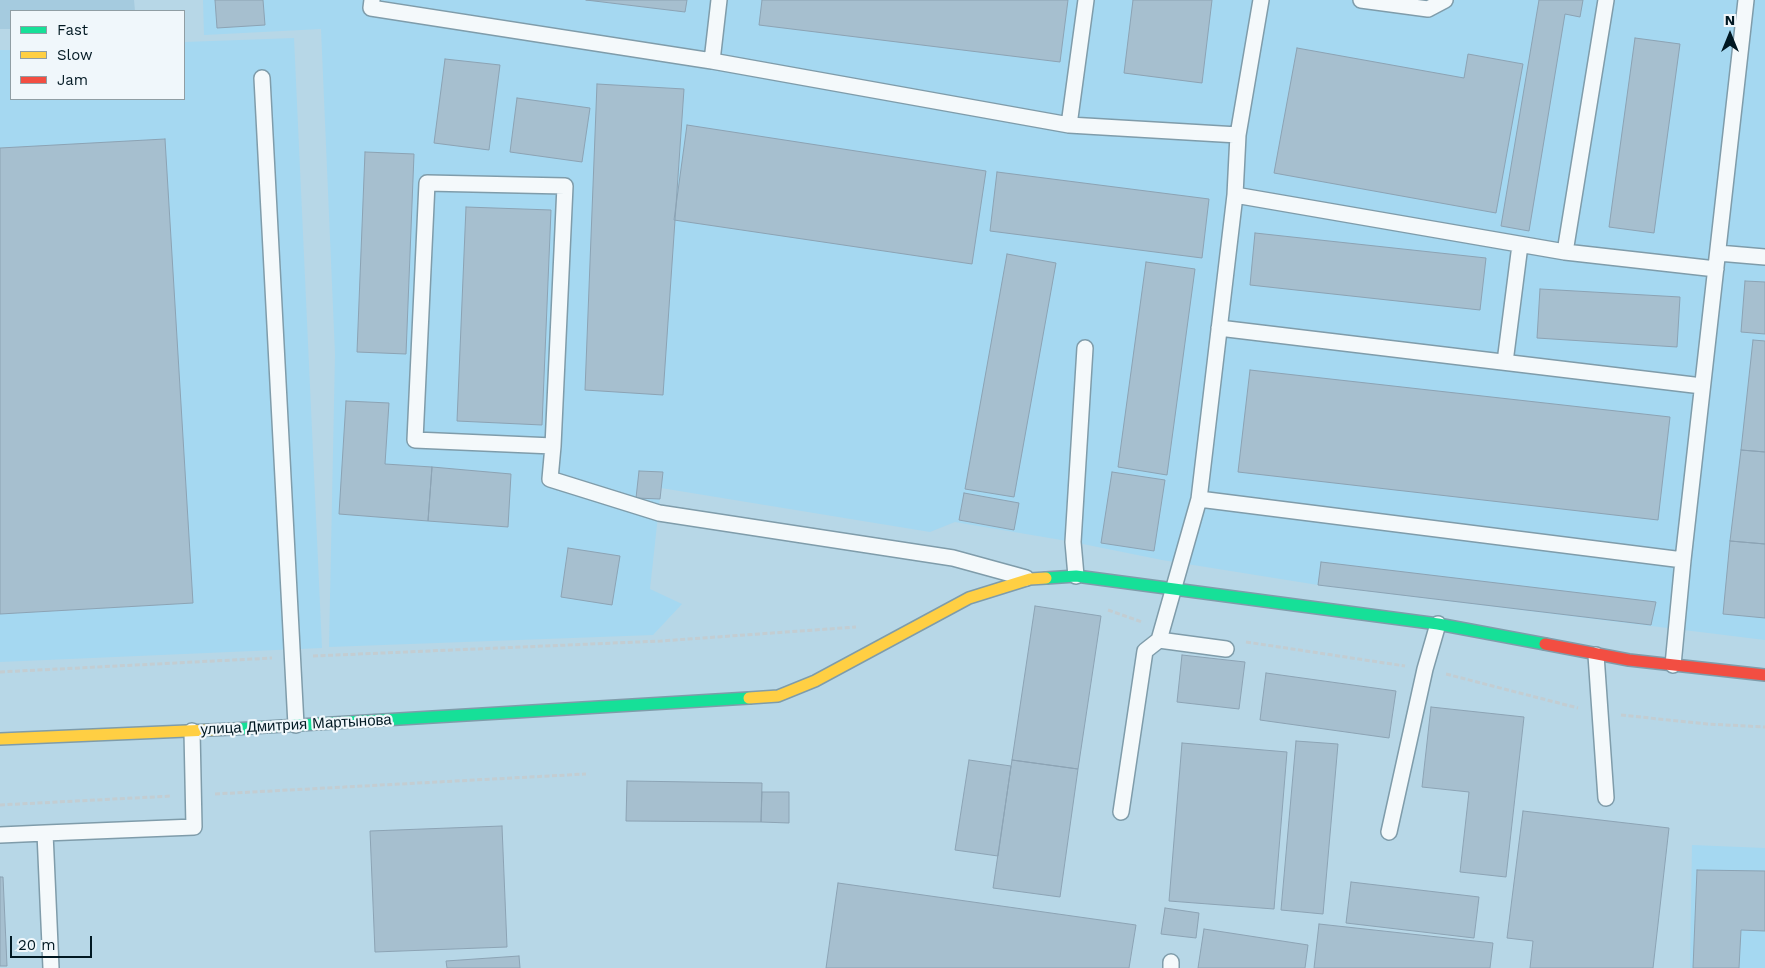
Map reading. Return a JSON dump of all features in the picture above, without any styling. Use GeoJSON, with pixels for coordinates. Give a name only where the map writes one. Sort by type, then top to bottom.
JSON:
{"type":"FeatureCollection","features":[{"type":"Feature","properties":{"kind":"street","name":"улица Дмитрия Мартынова"},"geometry":{"type":"LineString","coordinates":[[0,739],[192,731],[778,696],[815,681],[969,598],[1030,579],[1076,576],[1438,624],[1596,654],[1765,675]]}},
{"type":"Feature","properties":{"kind":"lane"},"geometry":{"type":"LineString","coordinates":[[372,0],[371,8],[712,61],[1069,125],[1238,135]]}},
{"type":"Feature","properties":{"kind":"lane"},"geometry":{"type":"LineString","coordinates":[[712,61],[719,0]]}},
{"type":"Feature","properties":{"kind":"lane"},"geometry":{"type":"LineString","coordinates":[[1069,125],[1086,0]]}},
{"type":"Feature","properties":{"kind":"lane"},"geometry":{"type":"LineString","coordinates":[[1121,812],[1145,651],[1159,640],[1199,500],[1235,195],[1238,135],[1261,0]]}},
{"type":"Feature","properties":{"kind":"lane"},"geometry":{"type":"LineString","coordinates":[[1361,0],[1428,9],[1445,0]]}},
{"type":"Feature","properties":{"kind":"lane"},"geometry":{"type":"LineString","coordinates":[[1565,252],[1606,0]]}},
{"type":"Feature","properties":{"kind":"lane"},"geometry":{"type":"LineString","coordinates":[[1674,665],[1683,560],[1746,0]]}},
{"type":"Feature","properties":{"kind":"lane"},"geometry":{"type":"LineString","coordinates":[[262,78],[296,724]]}},
{"type":"Feature","properties":{"kind":"lane"},"geometry":{"type":"LineString","coordinates":[[553,446],[415,440],[428,183],[565,186],[553,446],[550,479],[659,513],[953,558],[1030,579]]}},
{"type":"Feature","properties":{"kind":"lane"},"geometry":{"type":"LineString","coordinates":[[1235,195],[1565,252],[1716,269]]}},
{"type":"Feature","properties":{"kind":"lane"},"geometry":{"type":"LineString","coordinates":[[1506,362],[1520,245]]}},
{"type":"Feature","properties":{"kind":"lane"},"geometry":{"type":"LineString","coordinates":[[1718,253],[1765,258]]}},
{"type":"Feature","properties":{"kind":"lane"},"geometry":{"type":"LineString","coordinates":[[1220,328],[1702,386]]}},
{"type":"Feature","properties":{"kind":"lane"},"geometry":{"type":"LineString","coordinates":[[1076,576],[1073,542],[1084,348]]}},
{"type":"Feature","properties":{"kind":"lane"},"geometry":{"type":"LineString","coordinates":[[1199,500],[1683,560]]}},
{"type":"Feature","properties":{"kind":"lane"},"geometry":{"type":"LineString","coordinates":[[1389,832],[1424,669],[1438,624]]}},
{"type":"Feature","properties":{"kind":"lane"},"geometry":{"type":"LineString","coordinates":[[1159,640],[1226,649]]}},
{"type":"Feature","properties":{"kind":"lane"},"geometry":{"type":"LineString","coordinates":[[1596,654],[1606,798]]}},
{"type":"Feature","properties":{"kind":"lane"},"geometry":{"type":"LineString","coordinates":[[0,835],[194,828],[192,731]]}},
{"type":"Feature","properties":{"kind":"lane"},"geometry":{"type":"LineString","coordinates":[[45,833],[51,968]]}},
{"type":"Feature","properties":{"kind":"path"},"geometry":{"type":"LineString","coordinates":[[0,805],[586,774]]}},
{"type":"Feature","properties":{"kind":"shaded area"},"geometry":{"type":"Polygon","coordinates":[[[0,0],[134,0],[135,10],[10,10],[10,29],[0,29],[0,0]]]}},
{"type":"Feature","properties":{"kind":"shaded area"},"geometry":{"type":"Polygon","coordinates":[[[203,0],[1765,0],[1765,640],[1318,585],[1162,560],[1073,542],[955,522],[930,532],[661,488],[650,589],[682,604],[653,635],[329,647],[335,354],[321,29],[204,35],[203,0]]]}},
{"type":"Feature","properties":{"kind":"shaded area"},"geometry":{"type":"Polygon","coordinates":[[[294,38],[322,648],[0,662],[0,50],[10,50],[10,100],[185,100],[185,42],[294,38]]]}},
{"type":"Feature","properties":{"kind":"shaded area"},"geometry":{"type":"Polygon","coordinates":[[[1692,845],[1765,848],[1765,968],[1690,968],[1692,845]]]}},
{"type":"Feature","properties":{"kind":"building"},"geometry":{"type":"Polygon","coordinates":[[[215,0],[263,0],[265,25],[217,28],[215,0]]]}},
{"type":"Feature","properties":{"kind":"building"},"geometry":{"type":"Polygon","coordinates":[[[586,0],[687,0],[685,12],[586,0]]]}},
{"type":"Feature","properties":{"kind":"building"},"geometry":{"type":"Polygon","coordinates":[[[762,0],[1068,0],[1060,62],[759,25],[762,0]]]}},
{"type":"Feature","properties":{"kind":"building"},"geometry":{"type":"Polygon","coordinates":[[[1133,0],[1212,0],[1202,83],[1124,73],[1133,0]]]}},
{"type":"Feature","properties":{"kind":"building"},"geometry":{"type":"Polygon","coordinates":[[[1539,0],[1583,0],[1580,17],[1565,14],[1529,231],[1501,226],[1539,0]]]}},
{"type":"Feature","properties":{"kind":"building"},"geometry":{"type":"Polygon","coordinates":[[[1635,38],[1680,44],[1654,233],[1609,227],[1635,38]]]}},
{"type":"Feature","properties":{"kind":"building"},"geometry":{"type":"Polygon","coordinates":[[[1297,48],[1464,78],[1468,54],[1523,64],[1496,213],[1274,173],[1297,48]]]}},
{"type":"Feature","properties":{"kind":"building"},"geometry":{"type":"Polygon","coordinates":[[[445,59],[500,65],[489,150],[434,143],[445,59]]]}},
{"type":"Feature","properties":{"kind":"building"},"geometry":{"type":"Polygon","coordinates":[[[597,84],[684,89],[663,395],[585,390],[597,84]]]}},
{"type":"Feature","properties":{"kind":"building"},"geometry":{"type":"Polygon","coordinates":[[[517,98],[590,108],[582,162],[510,152],[517,98]]]}},
{"type":"Feature","properties":{"kind":"building"},"geometry":{"type":"Polygon","coordinates":[[[687,125],[986,171],[972,264],[674,220],[687,125]]]}},
{"type":"Feature","properties":{"kind":"building"},"geometry":{"type":"Polygon","coordinates":[[[165,139],[193,603],[0,614],[0,148],[165,139]]]}},
{"type":"Feature","properties":{"kind":"building"},"geometry":{"type":"Polygon","coordinates":[[[365,152],[414,154],[406,354],[357,352],[365,152]]]}},
{"type":"Feature","properties":{"kind":"building"},"geometry":{"type":"Polygon","coordinates":[[[997,172],[1209,199],[1202,258],[990,231],[997,172]]]}},
{"type":"Feature","properties":{"kind":"building"},"geometry":{"type":"Polygon","coordinates":[[[466,207],[551,210],[542,425],[457,421],[466,207]]]}},
{"type":"Feature","properties":{"kind":"building"},"geometry":{"type":"Polygon","coordinates":[[[1255,233],[1486,258],[1480,310],[1250,285],[1255,233]]]}},
{"type":"Feature","properties":{"kind":"building"},"geometry":{"type":"Polygon","coordinates":[[[1007,254],[1056,263],[1014,497],[965,489],[1007,254]]]}},
{"type":"Feature","properties":{"kind":"building"},"geometry":{"type":"Polygon","coordinates":[[[1146,262],[1195,269],[1167,475],[1118,467],[1146,262]]]}},
{"type":"Feature","properties":{"kind":"building"},"geometry":{"type":"Polygon","coordinates":[[[1745,281],[1765,282],[1765,334],[1741,332],[1745,281]]]}},
{"type":"Feature","properties":{"kind":"building"},"geometry":{"type":"Polygon","coordinates":[[[1540,289],[1680,297],[1677,347],[1537,338],[1540,289]]]}},
{"type":"Feature","properties":{"kind":"building"},"geometry":{"type":"Polygon","coordinates":[[[1753,340],[1765,341],[1765,452],[1741,450],[1753,340]]]}},
{"type":"Feature","properties":{"kind":"building"},"geometry":{"type":"Polygon","coordinates":[[[1250,370],[1670,417],[1658,520],[1238,472],[1250,370]]]}},
{"type":"Feature","properties":{"kind":"building"},"geometry":{"type":"Polygon","coordinates":[[[346,401],[389,403],[385,464],[432,467],[428,521],[339,514],[346,401]]]}},
{"type":"Feature","properties":{"kind":"building"},"geometry":{"type":"Polygon","coordinates":[[[1741,450],[1765,452],[1765,544],[1730,541],[1741,450]]]}},
{"type":"Feature","properties":{"kind":"building"},"geometry":{"type":"Polygon","coordinates":[[[432,467],[511,474],[508,527],[428,521],[432,467]]]}},
{"type":"Feature","properties":{"kind":"building"},"geometry":{"type":"Polygon","coordinates":[[[639,471],[663,472],[660,499],[636,498],[639,471]]]}},
{"type":"Feature","properties":{"kind":"building"},"geometry":{"type":"Polygon","coordinates":[[[1112,472],[1165,480],[1154,551],[1101,543],[1112,472]]]}},
{"type":"Feature","properties":{"kind":"building"},"geometry":{"type":"Polygon","coordinates":[[[964,493],[1019,503],[1014,530],[959,520],[964,493]]]}},
{"type":"Feature","properties":{"kind":"building"},"geometry":{"type":"Polygon","coordinates":[[[1730,541],[1765,544],[1765,618],[1723,614],[1730,541]]]}},
{"type":"Feature","properties":{"kind":"building"},"geometry":{"type":"Polygon","coordinates":[[[568,548],[620,556],[612,605],[561,597],[568,548]]]}},
{"type":"Feature","properties":{"kind":"building"},"geometry":{"type":"Polygon","coordinates":[[[1321,562],[1656,602],[1651,625],[1318,585],[1321,562]]]}},
{"type":"Feature","properties":{"kind":"building"},"geometry":{"type":"Polygon","coordinates":[[[1035,606],[1101,616],[1078,769],[1012,760],[1035,606]]]}},
{"type":"Feature","properties":{"kind":"building"},"geometry":{"type":"Polygon","coordinates":[[[1182,655],[1245,662],[1239,709],[1177,702],[1182,655]]]}},
{"type":"Feature","properties":{"kind":"building"},"geometry":{"type":"Polygon","coordinates":[[[1266,673],[1396,691],[1389,738],[1260,720],[1266,673]]]}},
{"type":"Feature","properties":{"kind":"building"},"geometry":{"type":"Polygon","coordinates":[[[1431,707],[1524,717],[1506,877],[1460,872],[1469,792],[1422,787],[1431,707]]]}},
{"type":"Feature","properties":{"kind":"building"},"geometry":{"type":"Polygon","coordinates":[[[1296,741],[1338,744],[1323,914],[1281,910],[1296,741]]]}},
{"type":"Feature","properties":{"kind":"building"},"geometry":{"type":"Polygon","coordinates":[[[1182,743],[1287,752],[1274,909],[1169,901],[1182,743]]]}},
{"type":"Feature","properties":{"kind":"building"},"geometry":{"type":"Polygon","coordinates":[[[969,760],[1011,766],[998,856],[955,850],[969,760]]]}},
{"type":"Feature","properties":{"kind":"building"},"geometry":{"type":"Polygon","coordinates":[[[1012,760],[1078,769],[1060,897],[993,888],[1012,760]]]}},
{"type":"Feature","properties":{"kind":"building"},"geometry":{"type":"Polygon","coordinates":[[[627,781],[762,783],[761,822],[626,821],[627,781]]]}},
{"type":"Feature","properties":{"kind":"building"},"geometry":{"type":"Polygon","coordinates":[[[762,792],[789,792],[789,823],[761,822],[762,792]]]}},
{"type":"Feature","properties":{"kind":"building"},"geometry":{"type":"Polygon","coordinates":[[[1523,811],[1669,828],[1653,968],[1530,968],[1533,941],[1507,938],[1523,811]]]}},
{"type":"Feature","properties":{"kind":"building"},"geometry":{"type":"Polygon","coordinates":[[[502,826],[507,947],[375,952],[370,831],[502,826]]]}},
{"type":"Feature","properties":{"kind":"building"},"geometry":{"type":"Polygon","coordinates":[[[1697,870],[1765,871],[1765,931],[1741,930],[1739,968],[1693,968],[1697,870]]]}},
{"type":"Feature","properties":{"kind":"building"},"geometry":{"type":"Polygon","coordinates":[[[0,877],[3,877],[7,966],[0,966],[0,877]]]}},
{"type":"Feature","properties":{"kind":"building"},"geometry":{"type":"Polygon","coordinates":[[[1351,882],[1479,897],[1474,938],[1346,923],[1351,882]]]}},
{"type":"Feature","properties":{"kind":"building"},"geometry":{"type":"Polygon","coordinates":[[[838,883],[1136,925],[1129,968],[826,968],[838,883]]]}},
{"type":"Feature","properties":{"kind":"building"},"geometry":{"type":"Polygon","coordinates":[[[1165,908],[1199,913],[1196,938],[1161,934],[1165,908]]]}},
{"type":"Feature","properties":{"kind":"building"},"geometry":{"type":"Polygon","coordinates":[[[1319,924],[1493,943],[1490,968],[1314,968],[1319,924]]]}},
{"type":"Feature","properties":{"kind":"building"},"geometry":{"type":"Polygon","coordinates":[[[1204,929],[1308,945],[1305,968],[1198,968],[1204,929]]]}},
{"type":"Feature","properties":{"kind":"building"},"geometry":{"type":"Polygon","coordinates":[[[519,956],[520,968],[447,968],[446,961],[519,956]]]}},
{"type":"Feature","properties":{"kind":"traffic: fast"},"geometry":{"type":"LineString","coordinates":[[1046,578],[1076,576],[1438,624],[1545,644]]}},
{"type":"Feature","properties":{"kind":"traffic: fast"},"geometry":{"type":"LineString","coordinates":[[233,729],[749,698]]}},
{"type":"Feature","properties":{"kind":"traffic: slow"},"geometry":{"type":"LineString","coordinates":[[749,698],[778,696],[815,681],[969,598],[1030,579],[1046,578]]}},
{"type":"Feature","properties":{"kind":"traffic: slow"},"geometry":{"type":"LineString","coordinates":[[0,739],[233,729]]}},
{"type":"Feature","properties":{"kind":"traffic: jam"},"geometry":{"type":"LineString","coordinates":[[1545,644],[1629,660],[1765,675]]}}]}
